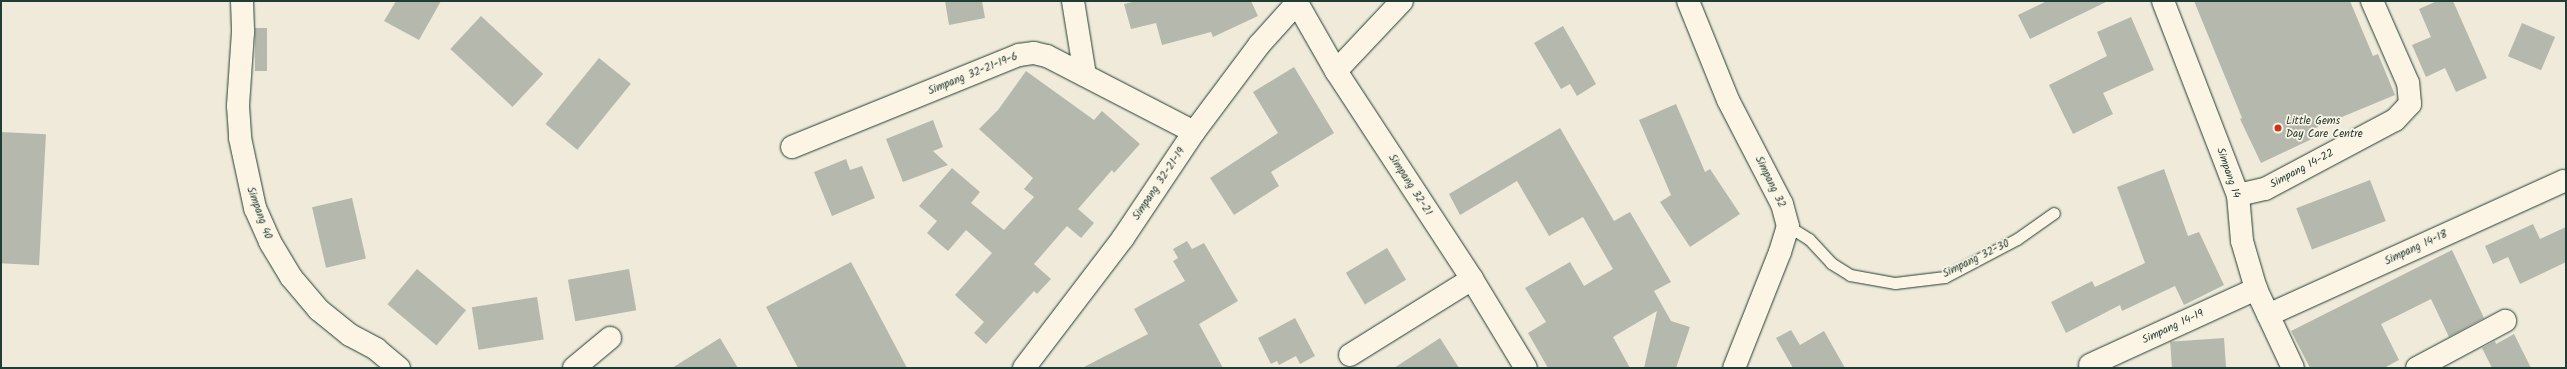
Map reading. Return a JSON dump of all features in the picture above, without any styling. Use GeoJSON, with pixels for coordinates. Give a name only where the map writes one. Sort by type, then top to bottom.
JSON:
{"type":"FeatureCollection","features":[{"type":"Feature","properties":{"kind":"street","name":"Simpang 40"},"geometry":{"type":"LineString","coordinates":[[242,1],[243,32],[238,106],[240,138],[255,208],[270,242],[291,277],[319,310],[350,335],[376,349],[399,368]]}},
{"type":"Feature","properties":{"kind":"street"},"geometry":{"type":"LineString","coordinates":[[1073,1],[1085,75]]}},
{"type":"Feature","properties":{"kind":"street"},"geometry":{"type":"LineString","coordinates":[[1336,71],[1402,1]]}},
{"type":"Feature","properties":{"kind":"street","name":"Simpang 32"},"geometry":{"type":"LineString","coordinates":[[1688,1],[1728,100],[1782,204],[1788,226]]}},
{"type":"Feature","properties":{"kind":"street","name":"Simpang 14"},"geometry":{"type":"LineString","coordinates":[[2163,1],[2238,195],[2242,241],[2256,289],[2293,368]]}},
{"type":"Feature","properties":{"kind":"street","name":"Simpang 14-22"},"geometry":{"type":"LineString","coordinates":[[2238,195],[2265,189],[2396,120],[2410,104],[2408,83],[2372,1]]}},
{"type":"Feature","properties":{"kind":"street","name":"Simpang 32-21"},"geometry":{"type":"LineString","coordinates":[[1297,2],[1336,71],[1472,279],[1526,368]]}},
{"type":"Feature","properties":{"kind":"street","name":"Simpang 32-21-19"},"geometry":{"type":"LineString","coordinates":[[1024,368],[1123,238],[1194,132],[1260,45],[1297,2]]}},
{"type":"Feature","properties":{"kind":"street","name":"Simpang 32-21-19-6"},"geometry":{"type":"LineString","coordinates":[[792,147],[1019,55],[1034,53],[1047,56],[1194,132]]}},
{"type":"Feature","properties":{"kind":"street","name":"Simpang 14-18"},"geometry":{"type":"LineString","coordinates":[[2268,316],[2563,180]]}},
{"type":"Feature","properties":{"kind":"street"},"geometry":{"type":"LineString","coordinates":[[1734,368],[1780,252],[1788,226]]}},
{"type":"Feature","properties":{"kind":"street"},"geometry":{"type":"LineString","coordinates":[[1350,355],[1472,279]]}},
{"type":"Feature","properties":{"kind":"street","name":"Simpang 14-19"},"geometry":{"type":"LineString","coordinates":[[2090,365],[2256,289]]}},
{"type":"Feature","properties":{"kind":"street"},"geometry":{"type":"LineString","coordinates":[[2417,368],[2505,321]]}},
{"type":"Feature","properties":{"kind":"street"},"geometry":{"type":"LineString","coordinates":[[574,368],[610,338]]}},
{"type":"Feature","properties":{"kind":"lane","name":"Simpang 32-30"},"geometry":{"type":"LineString","coordinates":[[1788,226],[1809,239],[1831,263],[1850,274],[1895,283],[1945,277],[2017,239],[2054,213]]}},
{"type":"Feature","properties":{"kind":"building"},"geometry":{"type":"Polygon","coordinates":[[[396,1],[441,1],[419,40],[384,21],[396,1]]]}},
{"type":"Feature","properties":{"kind":"building"},"geometry":{"type":"Polygon","coordinates":[[[945,1],[982,1],[985,18],[949,25],[945,1]]]}},
{"type":"Feature","properties":{"kind":"building"},"geometry":{"type":"Polygon","coordinates":[[[1136,1],[1251,1],[1258,16],[1213,37],[1211,32],[1162,45],[1156,23],[1131,29],[1124,4],[1136,1]]]}},
{"type":"Feature","properties":{"kind":"building"},"geometry":{"type":"Polygon","coordinates":[[[2047,1],[2108,1],[2030,39],[2018,15],[2047,1]]]}},
{"type":"Feature","properties":{"kind":"building"},"geometry":{"type":"Polygon","coordinates":[[[2194,1],[2350,1],[2373,56],[2378,54],[2395,95],[2313,129],[2316,137],[2261,163],[2240,119],[2242,118],[2194,1]]]}},
{"type":"Feature","properties":{"kind":"building"},"geometry":{"type":"Polygon","coordinates":[[[2437,1],[2453,1],[2487,78],[2456,92],[2445,68],[2426,77],[2412,45],[2431,37],[2419,9],[2437,1]]]}},
{"type":"Feature","properties":{"kind":"building"},"geometry":{"type":"Polygon","coordinates":[[[481,16],[543,74],[512,107],[450,49],[481,16]]]}},
{"type":"Feature","properties":{"kind":"building"},"geometry":{"type":"Polygon","coordinates":[[[2131,17],[2154,70],[2103,93],[2113,114],[2073,134],[2049,85],[2107,56],[2097,32],[2131,17]]]}},
{"type":"Feature","properties":{"kind":"building"},"geometry":{"type":"Polygon","coordinates":[[[2522,23],[2555,37],[2541,70],[2508,56],[2522,23]]]}},
{"type":"Feature","properties":{"kind":"building"},"geometry":{"type":"Polygon","coordinates":[[[1563,26],[1596,84],[1577,96],[1570,84],[1561,89],[1534,43],[1563,26]]]}},
{"type":"Feature","properties":{"kind":"building"},"geometry":{"type":"Polygon","coordinates":[[[255,28],[267,28],[267,71],[255,71],[255,28]]]}},
{"type":"Feature","properties":{"kind":"building"},"geometry":{"type":"Polygon","coordinates":[[[599,58],[631,84],[577,150],[546,124],[599,58]]]}},
{"type":"Feature","properties":{"kind":"building"},"geometry":{"type":"Polygon","coordinates":[[[1294,67],[1334,133],[1271,172],[1279,186],[1234,215],[1210,178],[1278,133],[1253,92],[1294,67]]]}},
{"type":"Feature","properties":{"kind":"building"},"geometry":{"type":"Polygon","coordinates":[[[1026,71],[1094,120],[1102,111],[1140,144],[1114,173],[1112,170],[1078,209],[1094,223],[1081,238],[1067,226],[1034,264],[1051,279],[1037,294],[1034,291],[986,344],[974,333],[984,322],[955,295],[992,253],[966,230],[948,251],[927,233],[937,221],[919,206],[952,168],[980,192],[971,203],[1004,230],[1034,197],[1024,189],[1033,178],[979,129],[998,110],[1026,71]]]}},
{"type":"Feature","properties":{"kind":"building"},"geometry":{"type":"Polygon","coordinates":[[[1676,104],[1705,172],[1710,169],[1740,214],[1690,247],[1660,202],[1671,195],[1639,120],[1676,104]]]}},
{"type":"Feature","properties":{"kind":"building"},"geometry":{"type":"Polygon","coordinates":[[[933,120],[943,147],[933,151],[948,165],[903,182],[886,139],[933,120]]]}},
{"type":"Feature","properties":{"kind":"building"},"geometry":{"type":"Polygon","coordinates":[[[1560,128],[1614,221],[1630,212],[1671,282],[1654,291],[1671,321],[1690,327],[1676,368],[1644,368],[1657,311],[1613,337],[1630,368],[1548,368],[1528,333],[1546,322],[1525,288],[1570,262],[1584,286],[1613,269],[1583,217],[1549,236],[1517,181],[1460,215],[1449,194],[1560,128]]]}},
{"type":"Feature","properties":{"kind":"building"},"geometry":{"type":"Polygon","coordinates":[[[1,132],[46,134],[39,265],[1,263],[1,132]]]}},
{"type":"Feature","properties":{"kind":"building"},"geometry":{"type":"Polygon","coordinates":[[[846,159],[850,170],[862,166],[875,198],[832,216],[814,172],[846,159]]]}},
{"type":"Feature","properties":{"kind":"building"},"geometry":{"type":"Polygon","coordinates":[[[2164,169],[2188,236],[2199,232],[2224,285],[2184,305],[2175,286],[2122,311],[2120,305],[2066,333],[2051,302],[2092,281],[2095,287],[2145,263],[2117,187],[2164,169]]]}},
{"type":"Feature","properties":{"kind":"building"},"geometry":{"type":"Polygon","coordinates":[[[2370,180],[2386,221],[2312,249],[2296,208],[2370,180]]]}},
{"type":"Feature","properties":{"kind":"building"},"geometry":{"type":"Polygon","coordinates":[[[352,198],[366,258],[326,268],[312,207],[352,198]]]}},
{"type":"Feature","properties":{"kind":"building"},"geometry":{"type":"Polygon","coordinates":[[[2533,224],[2540,239],[2566,227],[2566,262],[2520,284],[2508,257],[2493,264],[2485,246],[2533,224]]]}},
{"type":"Feature","properties":{"kind":"building"},"geometry":{"type":"Polygon","coordinates":[[[1187,241],[1192,249],[1204,243],[1238,301],[1199,324],[1223,368],[1082,368],[1148,334],[1134,309],[1185,281],[1173,261],[1178,258],[1173,249],[1187,241]]]}},
{"type":"Feature","properties":{"kind":"building"},"geometry":{"type":"Polygon","coordinates":[[[1387,248],[1406,280],[1365,304],[1346,273],[1387,248]]]}},
{"type":"Feature","properties":{"kind":"building"},"geometry":{"type":"Polygon","coordinates":[[[2452,250],[2484,318],[2449,337],[2431,299],[2381,324],[2399,360],[2384,368],[2310,368],[2291,331],[2452,250]]]}},
{"type":"Feature","properties":{"kind":"building"},"geometry":{"type":"Polygon","coordinates":[[[851,262],[907,368],[798,368],[766,307],[851,262]]]}},
{"type":"Feature","properties":{"kind":"building"},"geometry":{"type":"Polygon","coordinates":[[[417,269],[466,310],[436,345],[387,304],[417,269]]]}},
{"type":"Feature","properties":{"kind":"building"},"geometry":{"type":"Polygon","coordinates":[[[629,269],[636,310],[575,321],[568,280],[629,269]]]}},
{"type":"Feature","properties":{"kind":"building"},"geometry":{"type":"Polygon","coordinates":[[[537,297],[544,339],[479,350],[472,307],[537,297]]]}},
{"type":"Feature","properties":{"kind":"building"},"geometry":{"type":"Polygon","coordinates":[[[1295,318],[1315,356],[1300,364],[1296,356],[1279,365],[1277,361],[1271,364],[1258,338],[1295,318]]]}},
{"type":"Feature","properties":{"kind":"building"},"geometry":{"type":"Polygon","coordinates":[[[1791,330],[1800,345],[1824,331],[1845,368],[1793,368],[1776,338],[1791,330]]]}},
{"type":"Feature","properties":{"kind":"building"},"geometry":{"type":"Polygon","coordinates":[[[2514,334],[2531,368],[2492,368],[2482,348],[2495,341],[2496,344],[2514,334]]]}},
{"type":"Feature","properties":{"kind":"building"},"geometry":{"type":"Polygon","coordinates":[[[720,338],[738,368],[672,368],[720,338]]]}},
{"type":"Feature","properties":{"kind":"building"},"geometry":{"type":"Polygon","coordinates":[[[1440,338],[1459,368],[1394,368],[1440,338]]]}},
{"type":"Feature","properties":{"kind":"building"},"geometry":{"type":"Polygon","coordinates":[[[2224,338],[2226,368],[2172,368],[2170,342],[2224,338]]]}},
{"type":"Feature","properties":{"kind":"place","name":"Little Gems Day Care Centre"},"geometry":{"type":"Point","coordinates":[2278,128]}}]}
